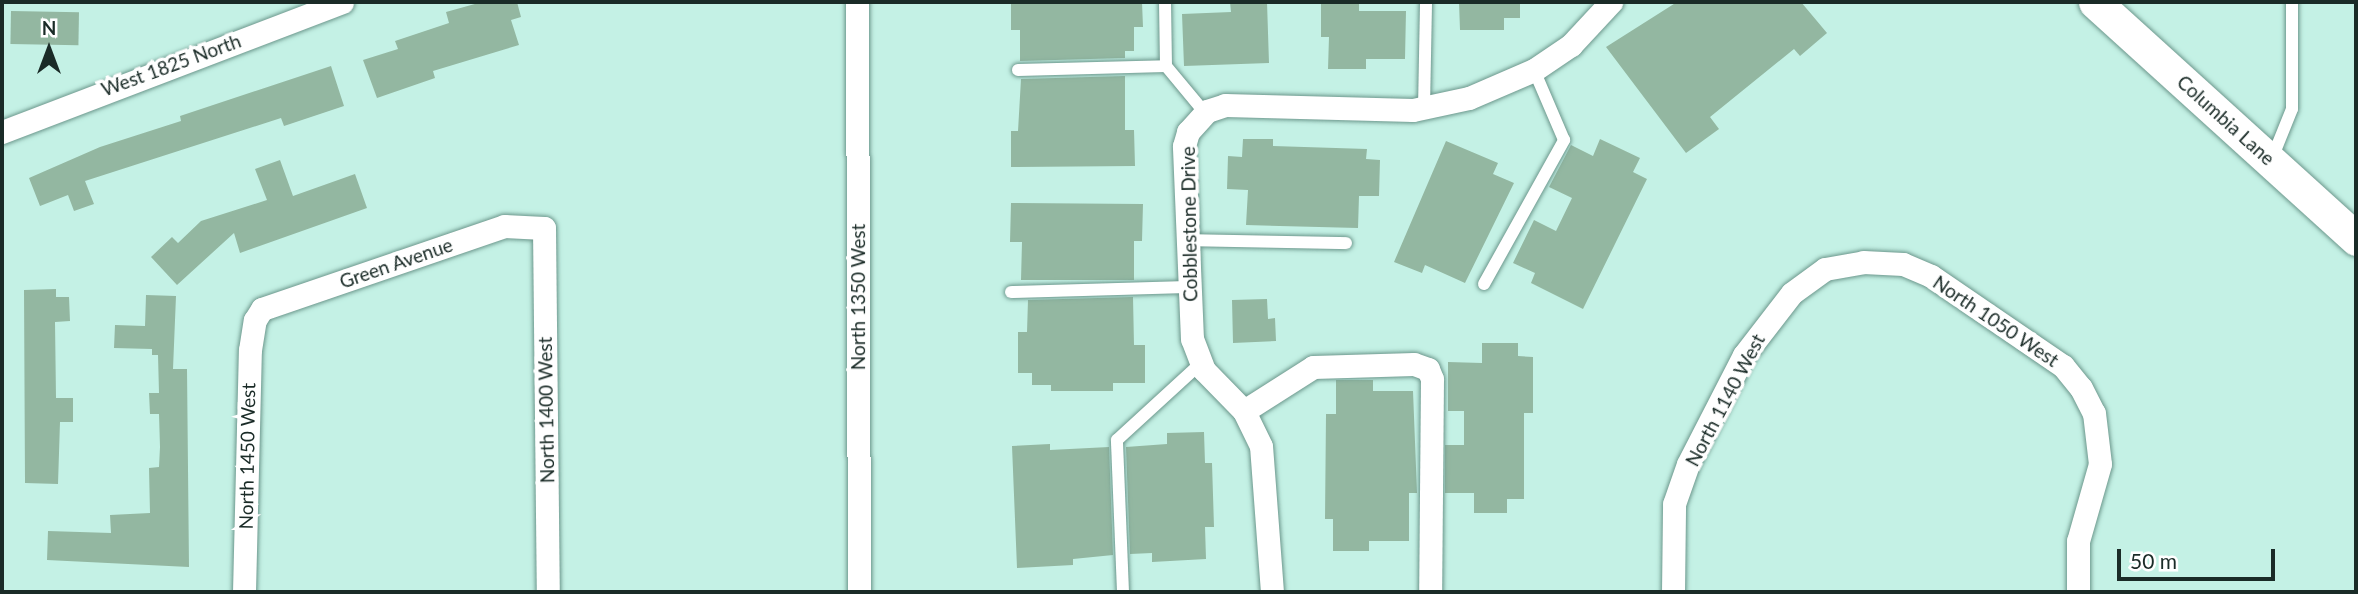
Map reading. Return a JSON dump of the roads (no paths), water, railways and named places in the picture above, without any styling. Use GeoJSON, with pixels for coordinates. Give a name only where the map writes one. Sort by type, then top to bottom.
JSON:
{"type":"FeatureCollection","features":[{"type":"Feature","properties":{"kind":"main road","name":"Columbia Lane"},"geometry":{"type":"LineString","coordinates":[[2095,2],[2356,239]]}},
{"type":"Feature","properties":{"kind":"street","name":"West 1825 North"},"geometry":{"type":"LineString","coordinates":[[2,132],[342,2]]}},
{"type":"Feature","properties":{"kind":"street","name":"North 1350 West"},"geometry":{"type":"LineString","coordinates":[[857,2],[859,592]]}},
{"type":"Feature","properties":{"kind":"street"},"geometry":{"type":"LineString","coordinates":[[1205,113],[1225,105],[1424,108],[1469,98],[1534,70],[1571,45],[1611,2]]}},
{"type":"Feature","properties":{"kind":"street","name":"Cobblestone Drive"},"geometry":{"type":"LineString","coordinates":[[1205,113],[1193,124],[1184,146],[1192,339],[1201,363],[1244,411],[1261,446],[1266,468],[1272,592]]}},
{"type":"Feature","properties":{"kind":"street","name":"Green Avenue"},"geometry":{"type":"LineString","coordinates":[[255,320],[262,309],[504,226],[544,228]]}},
{"type":"Feature","properties":{"kind":"street","name":"North 1400 West"},"geometry":{"type":"LineString","coordinates":[[544,228],[548,592]]}},
{"type":"Feature","properties":{"kind":"street","name":"North 1140 West"},"geometry":{"type":"LineString","coordinates":[[1673,592],[1674,504],[1688,464],[1757,337],[1792,293],[1825,269],[1863,262],[1903,264]]}},
{"type":"Feature","properties":{"kind":"street","name":"North 1050 West"},"geometry":{"type":"LineString","coordinates":[[1903,264],[1931,276],[2063,366],[2081,388],[2094,413],[2100,442],[2100,464],[2078,541],[2078,592]]}},
{"type":"Feature","properties":{"kind":"street","name":"North 1450 West"},"geometry":{"type":"LineString","coordinates":[[244,592],[250,350],[255,320]]}},
{"type":"Feature","properties":{"kind":"street"},"geometry":{"type":"LineString","coordinates":[[1244,411],[1313,367],[1414,364],[1428,369],[1432,379],[1430,592]]}},
{"type":"Feature","properties":{"kind":"lane"},"geometry":{"type":"LineString","coordinates":[[1165,2],[1166,66],[1205,113]]}},
{"type":"Feature","properties":{"kind":"lane"},"geometry":{"type":"LineString","coordinates":[[1424,108],[1426,2]]}},
{"type":"Feature","properties":{"kind":"lane"},"geometry":{"type":"LineString","coordinates":[[2271,161],[2292,110],[2292,2]]}},
{"type":"Feature","properties":{"kind":"lane"},"geometry":{"type":"LineString","coordinates":[[1018,70],[1166,66]]}},
{"type":"Feature","properties":{"kind":"lane"},"geometry":{"type":"LineString","coordinates":[[1484,284],[1564,140],[1534,70]]}},
{"type":"Feature","properties":{"kind":"lane"},"geometry":{"type":"LineString","coordinates":[[1188,240],[1346,243]]}},
{"type":"Feature","properties":{"kind":"lane"},"geometry":{"type":"LineString","coordinates":[[1011,292],[1189,287]]}},
{"type":"Feature","properties":{"kind":"lane"},"geometry":{"type":"LineString","coordinates":[[1123,592],[1117,440],[1201,363]]}}]}
